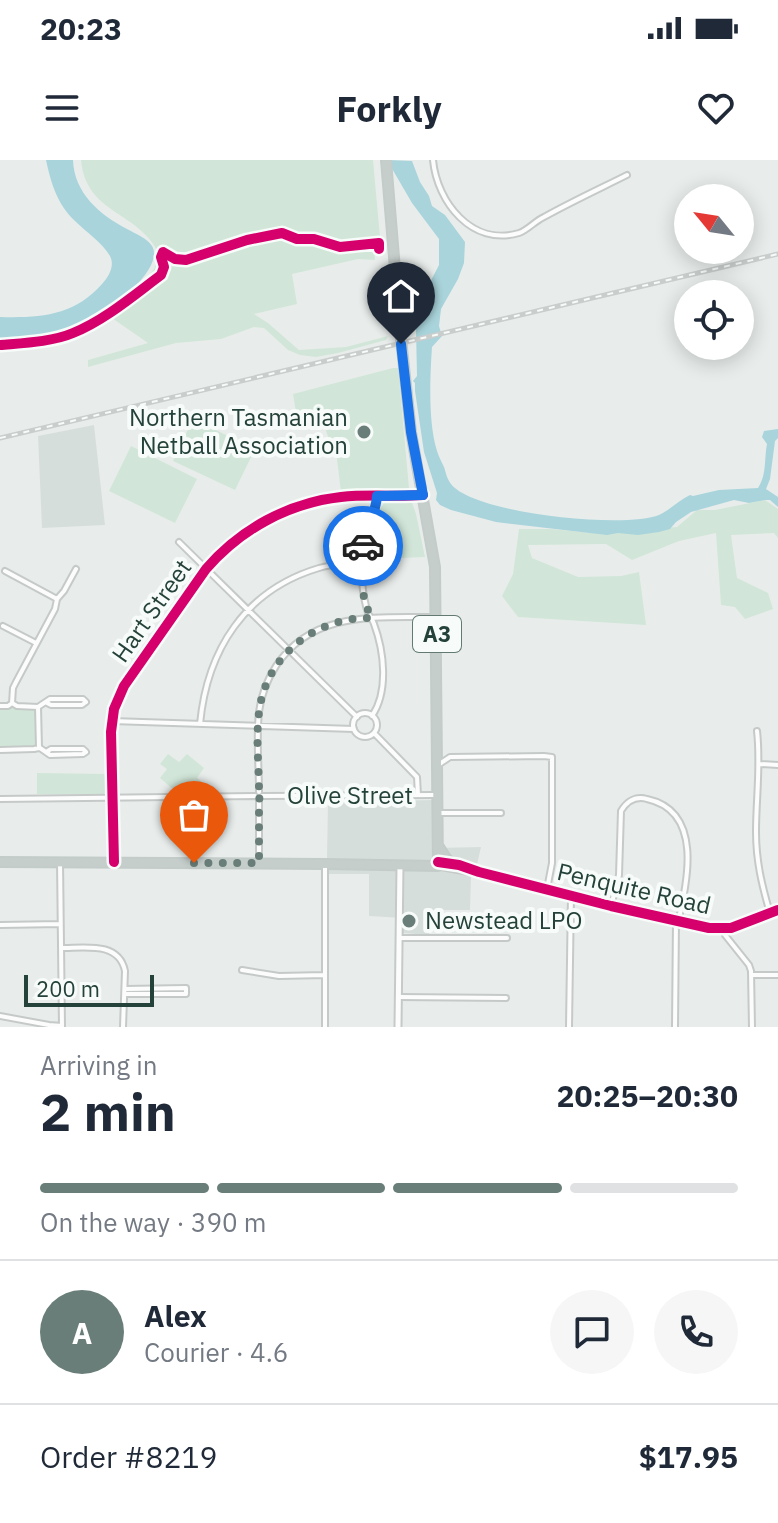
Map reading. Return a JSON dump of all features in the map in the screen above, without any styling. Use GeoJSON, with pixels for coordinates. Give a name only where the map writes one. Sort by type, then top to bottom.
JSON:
{"type":"FeatureCollection","features":[{"type":"Feature","properties":{"kind":"highway","name":"A3"},"geometry":{"type":"LineString","coordinates":[[386,160],[411,432],[433,550],[437,617],[438,864]]}},
{"type":"Feature","properties":{"kind":"highway"},"geometry":{"type":"LineString","coordinates":[[438,846],[453,864]]}},
{"type":"Feature","properties":{"kind":"highway"},"geometry":{"type":"LineString","coordinates":[[0,862],[438,864]]}},
{"type":"Feature","properties":{"kind":"street"},"geometry":{"type":"LineString","coordinates":[[433,160],[434,174],[446,201],[463,221],[494,234],[523,232],[543,217],[627,175]]}},
{"type":"Feature","properties":{"kind":"street","name":"Hart Street"},"geometry":{"type":"LineString","coordinates":[[114,862],[112,721],[117,699],[206,569],[219,554],[252,529],[289,510],[338,498],[423,495]]}},
{"type":"Feature","properties":{"kind":"street"},"geometry":{"type":"LineString","coordinates":[[372,716],[378,703],[382,672],[380,644],[363,589],[361,561],[377,496]]}},
{"type":"Feature","properties":{"kind":"street"},"geometry":{"type":"LineString","coordinates":[[179,542],[357,717]]}},
{"type":"Feature","properties":{"kind":"street"},"geometry":{"type":"LineString","coordinates":[[200,724],[211,668],[226,638],[248,610],[273,589],[304,573],[361,561]]}},
{"type":"Feature","properties":{"kind":"street"},"geometry":{"type":"LineString","coordinates":[[12,703],[13,688],[55,609],[57,599],[76,569]]}},
{"type":"Feature","properties":{"kind":"street"},"geometry":{"type":"LineString","coordinates":[[5,571],[57,599]]}},
{"type":"Feature","properties":{"kind":"street"},"geometry":{"type":"LineString","coordinates":[[259,863],[258,726],[260,704],[276,666],[300,640],[325,626],[354,619],[437,617]]}},
{"type":"Feature","properties":{"kind":"street"},"geometry":{"type":"LineString","coordinates":[[3,626],[36,643]]}},
{"type":"Feature","properties":{"kind":"street"},"geometry":{"type":"LineString","coordinates":[[12,703],[19,707],[38,707],[50,699],[83,699],[86,702],[82,705],[51,705],[46,702]]}},
{"type":"Feature","properties":{"kind":"street"},"geometry":{"type":"LineString","coordinates":[[0,706],[12,703]]}},
{"type":"Feature","properties":{"kind":"street"},"geometry":{"type":"LineString","coordinates":[[38,707],[39,748]]}},
{"type":"Feature","properties":{"kind":"street"},"geometry":{"type":"LineString","coordinates":[[112,721],[354,729],[363,737],[374,733],[377,726],[372,716],[366,713],[357,717],[354,729]]}},
{"type":"Feature","properties":{"kind":"street"},"geometry":{"type":"LineString","coordinates":[[757,731],[760,764],[757,850],[760,879],[770,913]]}},
{"type":"Feature","properties":{"kind":"street"},"geometry":{"type":"LineString","coordinates":[[374,733],[417,777],[418,795]]}},
{"type":"Feature","properties":{"kind":"street"},"geometry":{"type":"LineString","coordinates":[[0,750],[39,748],[50,755],[86,752],[83,749],[51,749],[46,752]]}},
{"type":"Feature","properties":{"kind":"street"},"geometry":{"type":"LineString","coordinates":[[438,765],[450,757],[552,757],[552,863],[547,889]]}},
{"type":"Feature","properties":{"kind":"street"},"geometry":{"type":"LineString","coordinates":[[760,764],[778,765]]}},
{"type":"Feature","properties":{"kind":"street","name":"Olive Street"},"geometry":{"type":"LineString","coordinates":[[0,799],[438,795]]}},
{"type":"Feature","properties":{"kind":"street"},"geometry":{"type":"LineString","coordinates":[[611,906],[619,875],[621,811],[628,802],[637,798],[660,803],[681,822],[687,853],[687,887],[677,921],[675,1027]]}},
{"type":"Feature","properties":{"kind":"street"},"geometry":{"type":"LineString","coordinates":[[438,813],[501,813]]}},
{"type":"Feature","properties":{"kind":"street"},"geometry":{"type":"LineString","coordinates":[[0,1016],[62,1027],[60,862]]}},
{"type":"Feature","properties":{"kind":"street"},"geometry":{"type":"LineString","coordinates":[[325,864],[325,1027]]}},
{"type":"Feature","properties":{"kind":"street","name":"Penquite Road"},"geometry":{"type":"LineString","coordinates":[[438,864],[453,864],[479,872]]}},
{"type":"Feature","properties":{"kind":"street","name":"Penquite Road"},"geometry":{"type":"LineString","coordinates":[[438,864],[611,906],[723,929],[778,910]]}},
{"type":"Feature","properties":{"kind":"street"},"geometry":{"type":"LineString","coordinates":[[398,1027],[400,865]]}},
{"type":"Feature","properties":{"kind":"street"},"geometry":{"type":"LineString","coordinates":[[569,1027],[571,895]]}},
{"type":"Feature","properties":{"kind":"street"},"geometry":{"type":"LineString","coordinates":[[0,925],[60,924]]}},
{"type":"Feature","properties":{"kind":"street"},"geometry":{"type":"LineString","coordinates":[[723,929],[749,965],[752,1027]]}},
{"type":"Feature","properties":{"kind":"street"},"geometry":{"type":"LineString","coordinates":[[399,938],[507,938]]}},
{"type":"Feature","properties":{"kind":"street"},"geometry":{"type":"LineString","coordinates":[[61,948],[100,948],[119,957],[124,966],[123,1027]]}},
{"type":"Feature","properties":{"kind":"street"},"geometry":{"type":"LineString","coordinates":[[242,970],[279,976],[325,975]]}},
{"type":"Feature","properties":{"kind":"street"},"geometry":{"type":"LineString","coordinates":[[751,975],[778,975]]}},
{"type":"Feature","properties":{"kind":"street"},"geometry":{"type":"LineString","coordinates":[[186,988],[186,994],[125,991],[186,988]]}},
{"type":"Feature","properties":{"kind":"street"},"geometry":{"type":"LineString","coordinates":[[399,997],[506,998]]}},
{"type":"Feature","properties":{"kind":"shaded area"},"geometry":{"type":"Polygon","coordinates":[[[94,425],[105,525],[42,528],[38,436],[94,425]]]}},
{"type":"Feature","properties":{"kind":"shaded area"},"geometry":{"type":"Polygon","coordinates":[[[433,800],[434,848],[481,847],[471,878],[470,910],[431,910],[429,935],[403,933],[403,918],[369,916],[369,874],[329,874],[328,802],[433,800]]]}},
{"type":"Feature","properties":{"kind":"green space"},"geometry":{"type":"Polygon","coordinates":[[[81,160],[373,160],[381,248],[374,249],[375,260],[358,259],[292,274],[297,304],[254,314],[299,350],[346,347],[388,336],[386,340],[316,357],[288,350],[264,328],[254,327],[221,339],[176,343],[88,367],[88,360],[148,343],[109,316],[150,289],[145,282],[159,254],[139,228],[92,192],[81,160]]]}},
{"type":"Feature","properties":{"kind":"green space","name":"Northern Tasmanian Netball Association"},"geometry":{"type":"Polygon","coordinates":[[[398,368],[409,488],[341,492],[336,451],[325,428],[299,430],[293,394],[398,368]]]}},
{"type":"Feature","properties":{"kind":"green space"},"geometry":{"type":"Polygon","coordinates":[[[193,419],[255,449],[235,490],[173,461],[193,419]]]}},
{"type":"Feature","properties":{"kind":"green space"},"geometry":{"type":"Polygon","coordinates":[[[131,446],[197,479],[175,523],[109,491],[131,446]]]}},
{"type":"Feature","properties":{"kind":"green space","name":"Northern Tasmanian Netball Association"},"geometry":{"type":"Polygon","coordinates":[[[386,500],[411,500],[425,557],[401,558],[384,564],[366,552],[376,515],[386,500]]]}},
{"type":"Feature","properties":{"kind":"green space"},"geometry":{"type":"Polygon","coordinates":[[[765,500],[778,509],[778,538],[774,533],[731,535],[737,578],[768,593],[773,609],[745,619],[735,607],[721,605],[716,533],[679,541],[632,560],[606,544],[528,545],[532,558],[578,577],[621,576],[639,572],[646,625],[518,617],[502,596],[513,574],[519,529],[592,533],[677,527],[697,510],[715,510],[765,500]]]}},
{"type":"Feature","properties":{"kind":"green space"},"geometry":{"type":"Polygon","coordinates":[[[0,708],[36,709],[35,747],[0,747],[0,708]]]}},
{"type":"Feature","properties":{"kind":"green space"},"geometry":{"type":"Polygon","coordinates":[[[168,754],[179,762],[187,754],[204,768],[197,778],[204,784],[198,792],[186,784],[180,791],[175,791],[160,778],[167,769],[160,764],[168,754]]]}},
{"type":"Feature","properties":{"kind":"green space"},"geometry":{"type":"Polygon","coordinates":[[[37,773],[107,774],[108,789],[104,794],[37,794],[37,773]]]}},
{"type":"Feature","properties":{"kind":"water"},"geometry":{"type":"Polygon","coordinates":[[[46,160],[73,160],[74,172],[83,193],[107,217],[150,243],[154,254],[152,263],[130,292],[92,320],[50,336],[0,341],[0,317],[29,317],[68,309],[91,295],[105,281],[112,267],[107,251],[75,221],[59,200],[46,160]]]}},
{"type":"Feature","properties":{"kind":"water"},"geometry":{"type":"Polygon","coordinates":[[[387,160],[412,161],[432,206],[445,215],[465,242],[464,263],[441,309],[439,326],[442,336],[432,347],[431,359],[432,427],[451,484],[465,495],[518,511],[584,519],[641,519],[659,515],[690,495],[758,488],[765,466],[767,444],[762,437],[764,431],[778,429],[766,489],[778,497],[778,507],[770,500],[749,503],[734,500],[691,512],[670,529],[638,535],[607,535],[496,522],[440,505],[424,452],[413,381],[417,376],[416,329],[423,296],[439,265],[439,239],[412,203],[387,160]]]}},
{"type":"Feature","properties":{"kind":"railway"},"geometry":{"type":"LineString","coordinates":[[0,438],[778,254]]}},
{"type":"Feature","properties":{"kind":"cycle path"},"geometry":{"type":"LineString","coordinates":[[0,345],[56,338],[96,321],[161,275],[163,252],[175,259],[186,260],[247,240],[282,233],[340,247],[379,243],[379,249]]}},
{"type":"Feature","properties":{"kind":"cycle path"},"geometry":{"type":"LineString","coordinates":[[114,862],[111,732],[114,709],[124,686],[206,569],[250,530],[302,505],[351,496],[423,495]]}},
{"type":"Feature","properties":{"kind":"cycle path"},"geometry":{"type":"LineString","coordinates":[[438,862],[709,928],[731,928],[778,910]]}},
{"type":"Feature","properties":{"kind":"way so far"},"geometry":{"type":"LineString","coordinates":[[194,863],[259,863],[259,799],[262,795],[259,792],[258,726],[262,694],[276,666],[300,640],[333,623],[372,618],[363,589],[363,546]]}},
{"type":"Feature","properties":{"kind":"place","name":"Northern Tasmanian Netball Association"},"geometry":{"type":"Point","coordinates":[364,432]}},
{"type":"Feature","properties":{"kind":"place","name":"Newstead LPO"},"geometry":{"type":"Point","coordinates":[409,921]}},
{"type":"Feature","properties":{"kind":"route"},"geometry":{"type":"LineString","coordinates":[[363,546],[377,496],[423,495],[415,460],[401,344]]}}]}
